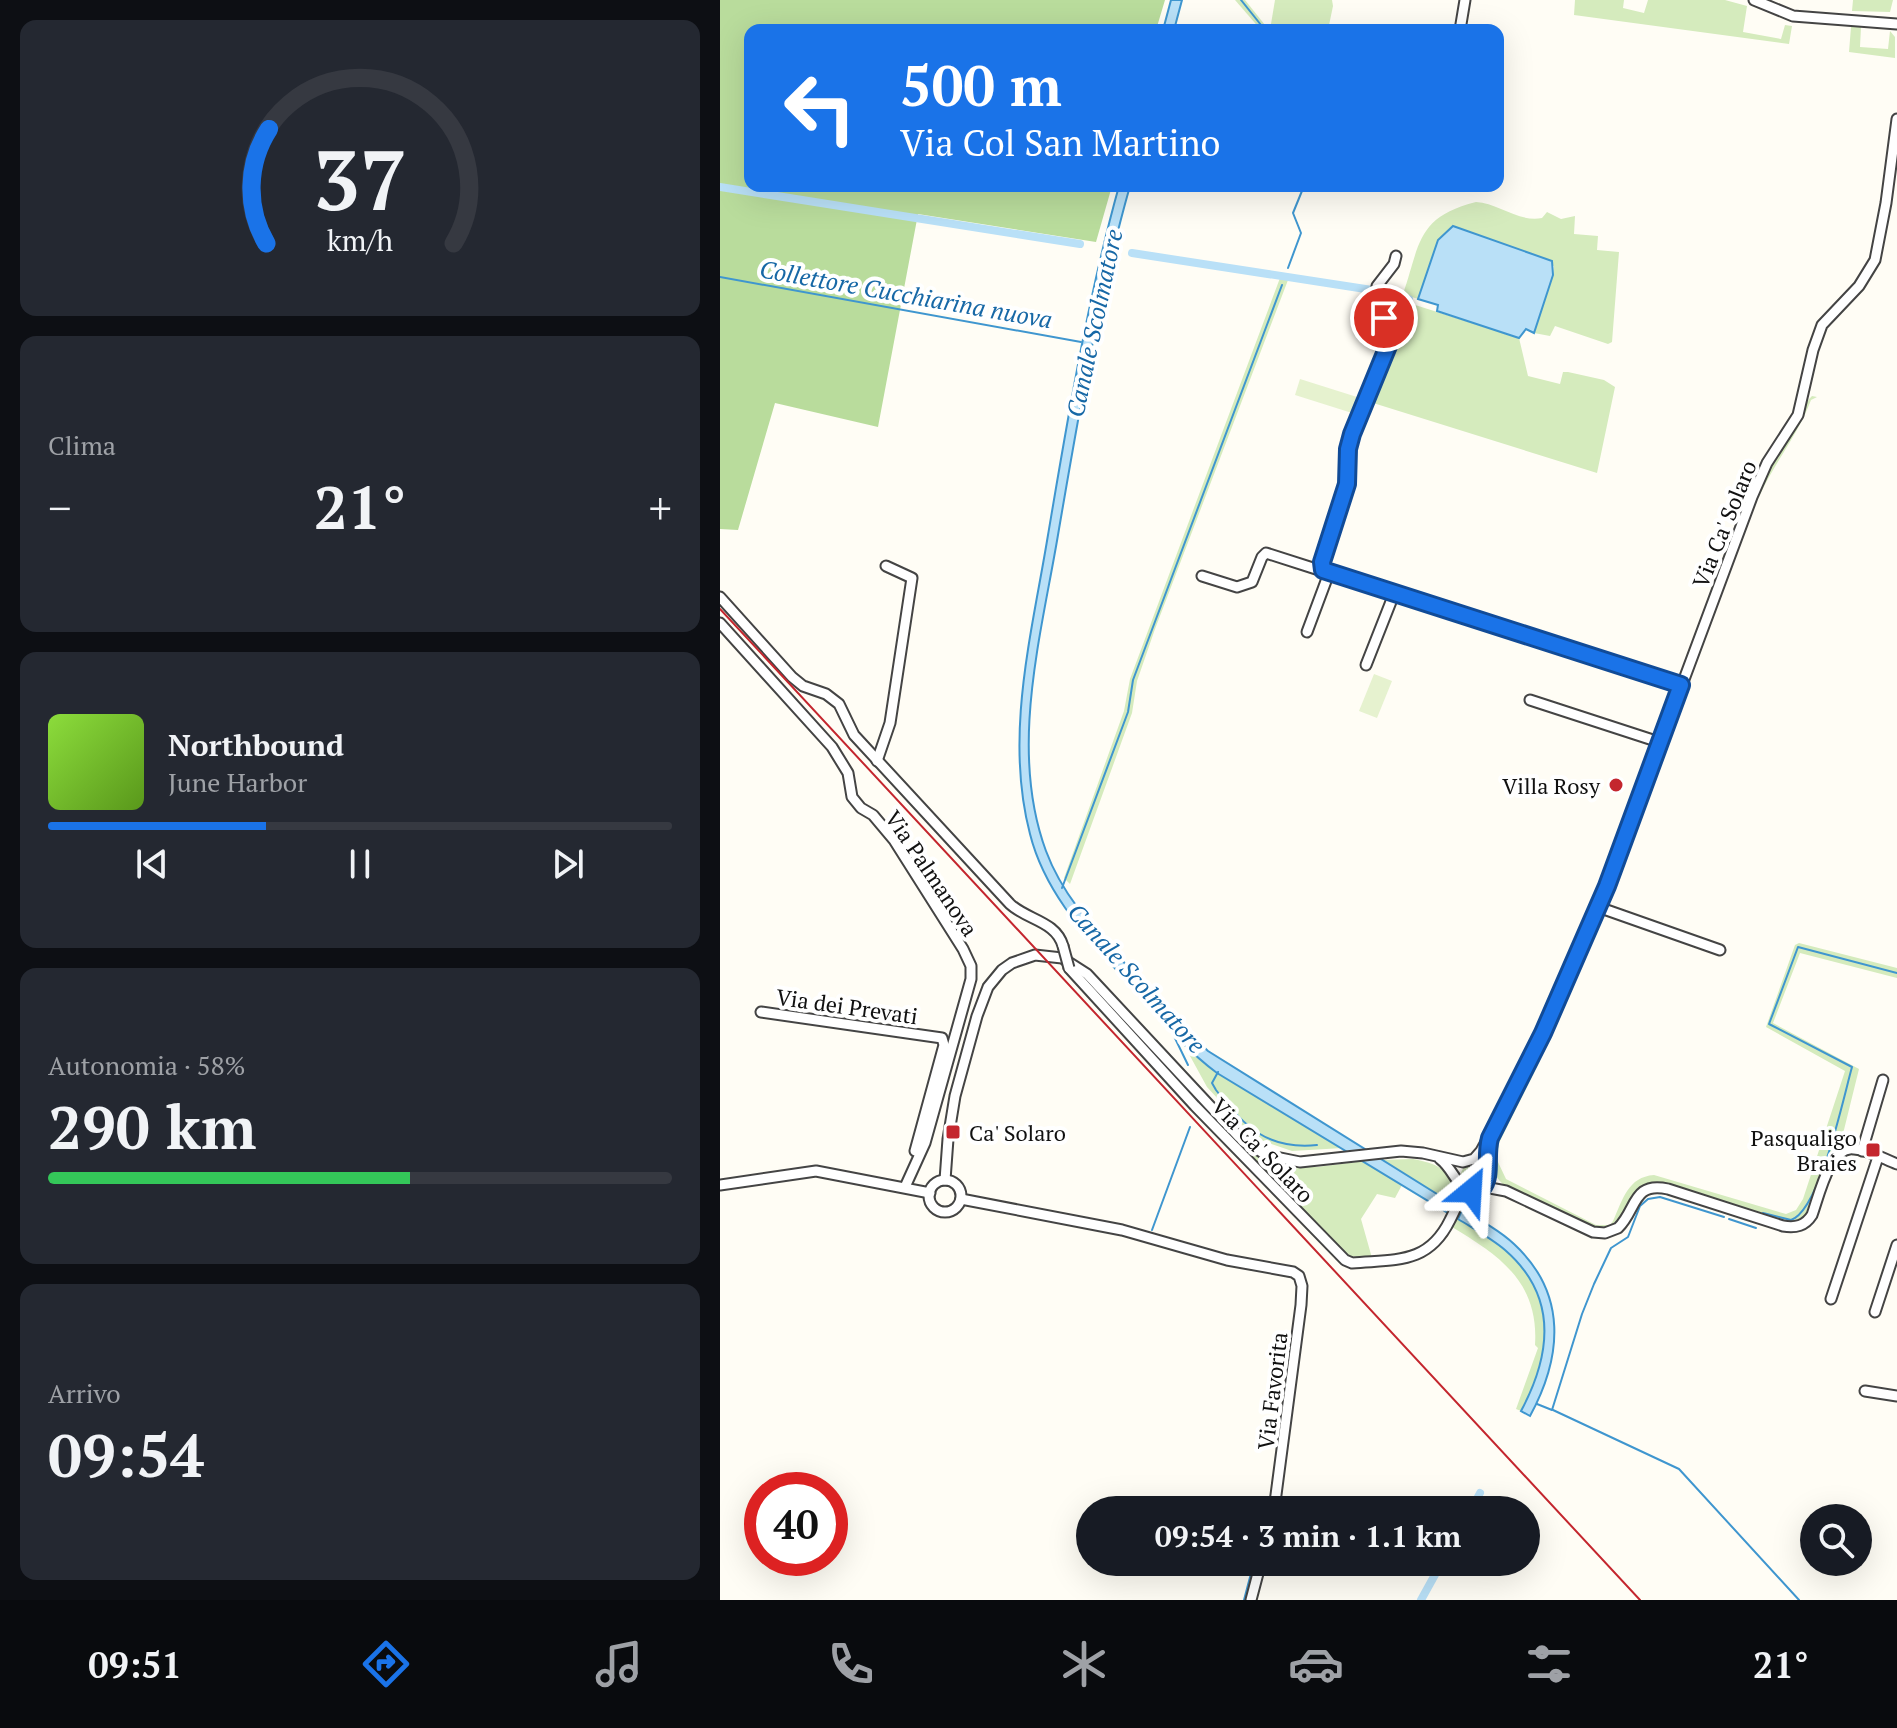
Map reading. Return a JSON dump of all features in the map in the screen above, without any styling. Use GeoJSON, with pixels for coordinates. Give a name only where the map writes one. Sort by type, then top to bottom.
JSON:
{"type":"FeatureCollection","features":[{"type":"Feature","properties":{"kind":"street"},"geometry":{"type":"LineString","coordinates":[[1461,24],[1465,0]]}},
{"type":"Feature","properties":{"kind":"street"},"geometry":{"type":"LineString","coordinates":[[1754,0],[1793,16],[1897,24]]}},
{"type":"Feature","properties":{"kind":"street","name":"Via Ca' Solaro"},"geometry":{"type":"LineString","coordinates":[[1457,1206],[1479,1189],[1488,1171],[1486,1152],[1490,1138],[1539,1042],[1598,907],[1757,483],[1798,415],[1818,332],[1859,286],[1875,260],[1897,119]]}},
{"type":"Feature","properties":{"kind":"street"},"geometry":{"type":"LineString","coordinates":[[1307,632],[1347,484],[1348,449],[1352,434],[1388,346],[1390,335],[1376,295],[1377,286],[1394,264],[1396,256]]}},
{"type":"Feature","properties":{"kind":"street"},"geometry":{"type":"LineString","coordinates":[[1202,576],[1237,587],[1252,582],[1266,553],[1681,685]]}},
{"type":"Feature","properties":{"kind":"street"},"geometry":{"type":"LineString","coordinates":[[877,761],[890,723],[912,578],[886,566]]}},
{"type":"Feature","properties":{"kind":"street"},"geometry":{"type":"LineString","coordinates":[[1366,665],[1394,594]]}},
{"type":"Feature","properties":{"kind":"street","name":"Via Ca' Solaro"},"geometry":{"type":"LineString","coordinates":[[720,597],[792,677],[839,704],[854,735],[1010,904],[1028,918],[1049,925],[1063,946],[1069,968],[1205,1116],[1345,1260],[1352,1263],[1423,1253],[1441,1237],[1457,1206],[1461,1191],[1457,1171],[1490,1138]]}},
{"type":"Feature","properties":{"kind":"street","name":"Via Palmanova"},"geometry":{"type":"LineString","coordinates":[[720,623],[832,747],[848,773],[852,797],[861,808],[873,815],[894,840],[971,966],[971,979],[925,1143],[905,1187]]}},
{"type":"Feature","properties":{"kind":"street"},"geometry":{"type":"LineString","coordinates":[[1530,700],[1659,742]]}},
{"type":"Feature","properties":{"kind":"street"},"geometry":{"type":"LineString","coordinates":[[1598,907],[1720,950]]}},
{"type":"Feature","properties":{"kind":"street","name":"Via Ca' Solaro"},"geometry":{"type":"LineString","coordinates":[[945,1180],[950,1119],[984,996],[1002,970],[1035,955],[1062,958],[1087,974],[1249,1145],[1266,1155],[1292,1162],[1412,1151],[1437,1158],[1469,1160],[1488,1171]]}},
{"type":"Feature","properties":{"kind":"street","name":"Via dei Prevati"},"geometry":{"type":"LineString","coordinates":[[761,1012],[942,1038],[944,1045],[914,1163]]}},
{"type":"Feature","properties":{"kind":"street"},"geometry":{"type":"LineString","coordinates":[[1862,1151],[1883,1080]]}},
{"type":"Feature","properties":{"kind":"street"},"geometry":{"type":"LineString","coordinates":[[1437,1158],[1466,1190],[1506,1191],[1599,1233],[1618,1228],[1639,1195],[1654,1187],[1783,1226],[1796,1227],[1803,1225],[1812,1215],[1837,1154],[1848,1149],[1862,1151],[1897,1164]]}},
{"type":"Feature","properties":{"kind":"street"},"geometry":{"type":"LineString","coordinates":[[1831,1299],[1878,1157]]}},
{"type":"Feature","properties":{"kind":"street"},"geometry":{"type":"LineString","coordinates":[[720,1185],[816,1171],[930,1193]]}},
{"type":"Feature","properties":{"kind":"street"},"geometry":{"type":"LineString","coordinates":[[1488,1171],[1506,1191]]}},
{"type":"Feature","properties":{"kind":"street"},"geometry":{"type":"LineString","coordinates":[[945,1180],[956,1184],[961,1199],[956,1208],[942,1211],[934,1207],[930,1193],[933,1185],[945,1180]]}},
{"type":"Feature","properties":{"kind":"street","name":"Via Favorita"},"geometry":{"type":"LineString","coordinates":[[961,1199],[1122,1230],[1214,1257],[1293,1272],[1299,1276],[1301,1305],[1276,1496]]}},
{"type":"Feature","properties":{"kind":"street"},"geometry":{"type":"LineString","coordinates":[[1875,1312],[1897,1245]]}},
{"type":"Feature","properties":{"kind":"street"},"geometry":{"type":"LineString","coordinates":[[1865,1391],[1897,1396]]}},
{"type":"Feature","properties":{"kind":"street"},"geometry":{"type":"LineString","coordinates":[[1251,1600],[1257,1576]]}},
{"type":"Feature","properties":{"kind":"green space"},"geometry":{"type":"Polygon","coordinates":[[[720,0],[1165,0],[1158,24],[744,24],[744,192],[1110,192],[1096,242],[918,214],[878,427],[775,403],[738,530],[720,529],[720,0]]]}},
{"type":"Feature","properties":{"kind":"green space"},"geometry":{"type":"Polygon","coordinates":[[[1235,0],[1245,0],[1264,24],[1256,24],[1235,0]]]}},
{"type":"Feature","properties":{"kind":"green space"},"geometry":{"type":"Polygon","coordinates":[[[1275,0],[1332,0],[1329,24],[1271,24],[1275,0]]]}},
{"type":"Feature","properties":{"kind":"green space"},"geometry":{"type":"Polygon","coordinates":[[[1575,0],[1624,0],[1623,8],[1644,13],[1648,0],[1725,0],[1747,6],[1743,32],[1781,39],[1785,25],[1792,26],[1789,44],[1574,15],[1575,0]]]}},
{"type":"Feature","properties":{"kind":"green space"},"geometry":{"type":"Polygon","coordinates":[[[1853,0],[1893,0],[1890,12],[1852,11],[1853,0]]]}},
{"type":"Feature","properties":{"kind":"green space"},"geometry":{"type":"Polygon","coordinates":[[[1851,27],[1861,27],[1860,47],[1888,49],[1890,31],[1895,37],[1895,58],[1849,52],[1851,27]]]}},
{"type":"Feature","properties":{"kind":"green space"},"geometry":{"type":"Polygon","coordinates":[[[1476,202],[1526,218],[1542,218],[1547,212],[1561,219],[1575,216],[1574,234],[1598,236],[1597,250],[1619,252],[1612,342],[1608,344],[1555,326],[1550,336],[1534,333],[1554,266],[1438,240],[1418,299],[1403,294],[1423,235],[1442,216],[1476,202]]]}},
{"type":"Feature","properties":{"kind":"green space"},"geometry":{"type":"Polygon","coordinates":[[[1280,278],[1288,280],[1155,629],[1137,681],[1132,713],[1070,884],[1064,878],[1124,711],[1130,679],[1280,278]]]}},
{"type":"Feature","properties":{"kind":"green space"},"geometry":{"type":"Polygon","coordinates":[[[1390,297],[1519,338],[1528,376],[1560,384],[1563,372],[1568,372],[1604,380],[1615,387],[1597,473],[1370,402],[1394,343],[1396,332],[1386,313],[1390,297]]]}},
{"type":"Feature","properties":{"kind":"green space"},"geometry":{"type":"Polygon","coordinates":[[[1300,379],[1357,397],[1352,413],[1295,395],[1300,379]]]}},
{"type":"Feature","properties":{"kind":"green space"},"geometry":{"type":"Polygon","coordinates":[[[1812,396],[1817,397],[1811,400],[1759,497],[1757,495],[1766,476],[1812,396]]]}},
{"type":"Feature","properties":{"kind":"green space"},"geometry":{"type":"Polygon","coordinates":[[[1374,674],[1392,681],[1377,718],[1359,711],[1374,674]]]}},
{"type":"Feature","properties":{"kind":"green space"},"geometry":{"type":"Polygon","coordinates":[[[1799,943],[1897,968],[1897,978],[1800,953],[1773,1023],[1859,1069],[1840,1146],[1832,1153],[1805,1217],[1795,1222],[1783,1222],[1665,1184],[1647,1184],[1639,1188],[1617,1221],[1610,1225],[1632,1185],[1654,1175],[1786,1214],[1796,1210],[1803,1199],[1845,1071],[1766,1027],[1795,945],[1799,943]]]}},
{"type":"Feature","properties":{"kind":"green space"},"geometry":{"type":"Polygon","coordinates":[[[1184,1045],[1217,1073],[1343,1148],[1292,1151],[1260,1140],[1207,1087],[1184,1045]]]}},
{"type":"Feature","properties":{"kind":"green space"},"geometry":{"type":"Polygon","coordinates":[[[1535,1059],[1540,1061],[1499,1143],[1497,1160],[1506,1179],[1596,1225],[1610,1225],[1594,1228],[1505,1186],[1493,1171],[1490,1159],[1496,1137],[1535,1059]]]}},
{"type":"Feature","properties":{"kind":"green space"},"geometry":{"type":"Polygon","coordinates":[[[1232,1139],[1257,1156],[1277,1164],[1317,1167],[1364,1161],[1402,1185],[1395,1198],[1377,1194],[1361,1219],[1372,1258],[1348,1256],[1232,1139]]]}},
{"type":"Feature","properties":{"kind":"green space"},"geometry":{"type":"Polygon","coordinates":[[[1413,1159],[1442,1169],[1452,1179],[1456,1195],[1452,1197],[1453,1204],[1381,1160],[1413,1159]]]}},
{"type":"Feature","properties":{"kind":"green space"},"geometry":{"type":"Polygon","coordinates":[[[1472,1164],[1480,1167],[1483,1175],[1480,1183],[1472,1186],[1464,1183],[1461,1175],[1464,1167],[1472,1164]]]}},
{"type":"Feature","properties":{"kind":"green space"},"geometry":{"type":"Polygon","coordinates":[[[1458,1219],[1505,1250],[1522,1268],[1541,1306],[1544,1327],[1539,1369],[1521,1411],[1516,1409],[1538,1348],[1535,1345],[1535,1323],[1530,1304],[1513,1273],[1500,1260],[1452,1227],[1458,1219]]]}},
{"type":"Feature","properties":{"kind":"water"},"geometry":{"type":"Polygon","coordinates":[[[1171,0],[1182,0],[1176,24],[1165,24],[1171,0]]]}},
{"type":"Feature","properties":{"kind":"water"},"geometry":{"type":"Polygon","coordinates":[[[1117,192],[1128,192],[1090,356],[1037,649],[1029,731],[1030,772],[1035,812],[1046,851],[1071,899],[1093,927],[1208,1051],[1453,1204],[1448,1213],[1206,1064],[1165,1024],[1088,938],[1059,899],[1037,857],[1023,797],[1020,722],[1023,684],[1097,272],[1117,192]]]}},
{"type":"Feature","properties":{"kind":"water"},"geometry":{"type":"Polygon","coordinates":[[[1453,226],[1552,261],[1553,275],[1534,333],[1526,329],[1519,338],[1437,311],[1438,305],[1418,299],[1438,240],[1453,226]]]}},
{"type":"Feature","properties":{"kind":"water"},"geometry":{"type":"Polygon","coordinates":[[[1462,1210],[1496,1230],[1532,1263],[1551,1305],[1554,1327],[1549,1371],[1530,1416],[1521,1411],[1539,1369],[1543,1348],[1541,1306],[1522,1268],[1500,1246],[1458,1219],[1462,1210]]]}},
{"type":"Feature","properties":{"kind":"waterway"},"geometry":{"type":"LineString","coordinates":[[1241,0],[1260,24]]}},
{"type":"Feature","properties":{"kind":"waterway"},"geometry":{"type":"LineString","coordinates":[[720,187],[744,191]]}},
{"type":"Feature","properties":{"kind":"waterway"},"geometry":{"type":"LineString","coordinates":[[752,192],[1080,244]]}},
{"type":"Feature","properties":{"kind":"waterway"},"geometry":{"type":"LineString","coordinates":[[1288,268],[1301,233],[1293,213],[1302,192]]}},
{"type":"Feature","properties":{"kind":"waterway"},"geometry":{"type":"LineString","coordinates":[[1132,253],[1372,290]]}},
{"type":"Feature","properties":{"kind":"waterway","name":"Collettore Cucchiarina nuova"},"geometry":{"type":"LineString","coordinates":[[720,277],[1081,342]]}},
{"type":"Feature","properties":{"kind":"waterway"},"geometry":{"type":"LineString","coordinates":[[1062,888],[1128,712],[1133,680],[1282,285]]}},
{"type":"Feature","properties":{"kind":"waterway"},"geometry":{"type":"LineString","coordinates":[[1382,292],[1409,299]]}},
{"type":"Feature","properties":{"kind":"waterway"},"geometry":{"type":"LineString","coordinates":[[1763,1213],[1791,1220],[1802,1212],[1812,1196],[1829,1152],[1852,1067],[1769,1024],[1798,947],[1897,973]]}},
{"type":"Feature","properties":{"kind":"waterway"},"geometry":{"type":"LineString","coordinates":[[1171,1030],[1188,1065]]}},
{"type":"Feature","properties":{"kind":"waterway"},"geometry":{"type":"LineString","coordinates":[[1218,1072],[1212,1083],[1247,1125],[1284,1144],[1317,1145]]}},
{"type":"Feature","properties":{"kind":"waterway"},"geometry":{"type":"LineString","coordinates":[[1152,1230],[1190,1127]]}},
{"type":"Feature","properties":{"kind":"waterway"},"geometry":{"type":"LineString","coordinates":[[1537,1404],[1552,1410],[1594,1284],[1611,1248],[1628,1237],[1640,1206],[1648,1199],[1660,1197],[1724,1217]]}},
{"type":"Feature","properties":{"kind":"waterway"},"geometry":{"type":"LineString","coordinates":[[1729,1219],[1756,1228]]}},
{"type":"Feature","properties":{"kind":"waterway"},"geometry":{"type":"LineString","coordinates":[[1553,1410],[1679,1469],[1799,1600]]}},
{"type":"Feature","properties":{"kind":"waterway"},"geometry":{"type":"LineString","coordinates":[[1244,1600],[1250,1576]]}},
{"type":"Feature","properties":{"kind":"waterway","name":"Canale Scolmatore"},"geometry":{"type":"LineString","coordinates":[[1421,1600],[1434,1576]]}},
{"type":"Feature","properties":{"kind":"railway"},"geometry":{"type":"LineString","coordinates":[[720,609],[1640,1600]]}},
{"type":"Feature","properties":{"kind":"place","name":"Villa Rosy"},"geometry":{"type":"Point","coordinates":[1616,785]}},
{"type":"Feature","properties":{"kind":"place","name":"Ca' Solaro"},"geometry":{"type":"Point","coordinates":[953,1132]}},
{"type":"Feature","properties":{"kind":"place","name":"Pasqualigo Braies"},"geometry":{"type":"Point","coordinates":[1873,1150]}},
{"type":"Feature","properties":{"kind":"route"},"geometry":{"type":"LineString","coordinates":[[1384,318],[1390,335],[1388,346],[1352,434],[1348,449],[1347,484],[1322,562],[1324,572],[1681,685],[1607,886],[1543,1033],[1490,1138],[1486,1152],[1489,1174],[1486,1184],[1477,1191],[1471,1191]]}}]}
